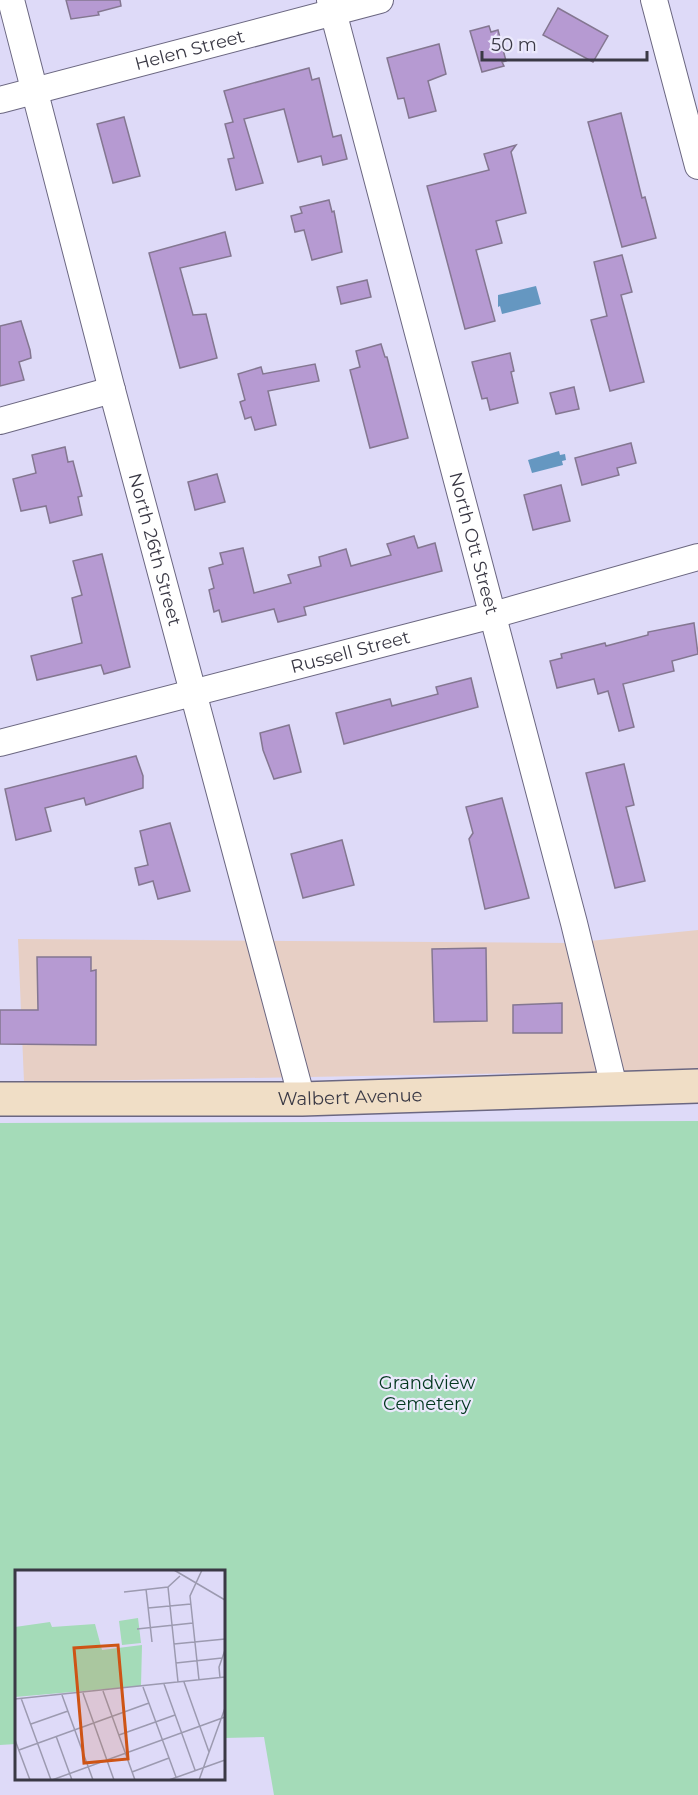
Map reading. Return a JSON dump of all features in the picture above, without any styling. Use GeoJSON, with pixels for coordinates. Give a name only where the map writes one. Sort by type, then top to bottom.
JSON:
{"type":"FeatureCollection","features":[{"type":"Feature","properties":{"kind":"main road","name":"Walbert Avenue"},"geometry":{"type":"LineString","coordinates":[[0,1099],[302,1099],[698,1086]]}},
{"type":"Feature","properties":{"kind":"street","name":"North 26th Street"},"geometry":{"type":"LineString","coordinates":[[11,0],[112,390],[302,1099]]}},
{"type":"Feature","properties":{"kind":"street","name":"Helen Street"},"geometry":{"type":"LineString","coordinates":[[0,100],[332,6],[380,0]]}},
{"type":"Feature","properties":{"kind":"street"},"geometry":{"type":"LineString","coordinates":[[654,0],[698,166]]}},
{"type":"Feature","properties":{"kind":"street","name":"North Ott Street"},"geometry":{"type":"LineString","coordinates":[[332,6],[574,923],[614,1088]]}},
{"type":"Feature","properties":{"kind":"street"},"geometry":{"type":"LineString","coordinates":[[0,421],[112,390]]}},
{"type":"Feature","properties":{"kind":"street","name":"Russell Street"},"geometry":{"type":"LineString","coordinates":[[0,742],[493,615],[698,557]]}},
{"type":"Feature","properties":{"kind":"shaded area"},"geometry":{"type":"Polygon","coordinates":[[[698,930],[698,1070],[24,1082],[18,939],[570,943],[698,930]]]}},
{"type":"Feature","properties":{"kind":"green space","name":"Grandview Cemetery"},"geometry":{"type":"Polygon","coordinates":[[[698,1121],[698,1795],[274,1795],[264,1737],[225,1738],[225,1570],[15,1570],[15,1744],[0,1745],[0,1123],[698,1121]]]}},
{"type":"Feature","properties":{"kind":"water"},"geometry":{"type":"Polygon","coordinates":[[[536,286],[541,304],[502,314],[500,306],[498,307],[498,295],[536,286]]]}},
{"type":"Feature","properties":{"kind":"water"},"geometry":{"type":"Polygon","coordinates":[[[559,451],[560,455],[565,454],[566,460],[562,461],[563,465],[532,473],[528,460],[559,451]]]}},
{"type":"Feature","properties":{"kind":"building"},"geometry":{"type":"Polygon","coordinates":[[[66,0],[120,0],[121,6],[98,12],[99,15],[71,19],[66,0]]]}},
{"type":"Feature","properties":{"kind":"building"},"geometry":{"type":"Polygon","coordinates":[[[558,8],[608,36],[593,62],[543,35],[558,8]]]}},
{"type":"Feature","properties":{"kind":"building"},"geometry":{"type":"Polygon","coordinates":[[[489,26],[491,32],[498,30],[506,61],[502,62],[504,66],[482,72],[470,31],[489,26]]]}},
{"type":"Feature","properties":{"kind":"building"},"geometry":{"type":"Polygon","coordinates":[[[439,44],[446,74],[428,81],[436,111],[409,118],[404,98],[398,99],[387,58],[439,44]]]}},
{"type":"Feature","properties":{"kind":"building"},"geometry":{"type":"Polygon","coordinates":[[[309,68],[312,80],[319,78],[333,137],[341,135],[347,159],[323,165],[321,156],[298,162],[284,109],[244,119],[263,183],[236,190],[228,159],[234,158],[225,124],[233,122],[224,91],[309,68]]]}},
{"type":"Feature","properties":{"kind":"building"},"geometry":{"type":"Polygon","coordinates":[[[621,113],[642,198],[645,197],[656,238],[622,247],[588,122],[621,113]]]}},
{"type":"Feature","properties":{"kind":"building"},"geometry":{"type":"Polygon","coordinates":[[[124,117],[140,176],[113,183],[97,124],[124,117]]]}},
{"type":"Feature","properties":{"kind":"building"},"geometry":{"type":"Polygon","coordinates":[[[516,145],[511,152],[526,213],[496,221],[502,243],[476,250],[495,321],[465,329],[427,186],[489,170],[484,154],[516,145]]]}},
{"type":"Feature","properties":{"kind":"building"},"geometry":{"type":"Polygon","coordinates":[[[329,200],[332,212],[334,211],[342,252],[312,260],[304,230],[295,232],[291,216],[302,213],[300,207],[329,200]]]}},
{"type":"Feature","properties":{"kind":"building"},"geometry":{"type":"Polygon","coordinates":[[[225,232],[231,256],[180,268],[193,315],[206,314],[217,358],[180,368],[149,253],[225,232]]]}},
{"type":"Feature","properties":{"kind":"building"},"geometry":{"type":"Polygon","coordinates":[[[622,255],[632,292],[621,295],[644,382],[610,391],[591,320],[607,316],[594,262],[622,255]]]}},
{"type":"Feature","properties":{"kind":"building"},"geometry":{"type":"Polygon","coordinates":[[[367,280],[371,297],[341,304],[337,287],[367,280]]]}},
{"type":"Feature","properties":{"kind":"building"},"geometry":{"type":"Polygon","coordinates":[[[21,321],[31,358],[19,362],[24,380],[0,386],[0,326],[21,321]]]}},
{"type":"Feature","properties":{"kind":"building"},"geometry":{"type":"Polygon","coordinates":[[[381,344],[385,357],[387,357],[408,438],[370,448],[350,370],[360,367],[356,351],[381,344]]]}},
{"type":"Feature","properties":{"kind":"building"},"geometry":{"type":"Polygon","coordinates":[[[510,353],[514,371],[511,372],[518,403],[490,410],[487,398],[482,399],[472,362],[510,353]]]}},
{"type":"Feature","properties":{"kind":"building"},"geometry":{"type":"Polygon","coordinates":[[[315,364],[319,381],[268,391],[276,425],[255,430],[251,417],[245,419],[240,402],[245,400],[238,374],[261,367],[263,374],[315,364]]]}},
{"type":"Feature","properties":{"kind":"building"},"geometry":{"type":"Polygon","coordinates":[[[574,387],[579,409],[556,414],[550,393],[574,387]]]}},
{"type":"Feature","properties":{"kind":"building"},"geometry":{"type":"Polygon","coordinates":[[[631,443],[636,463],[617,468],[619,475],[582,485],[575,458],[631,443]]]}},
{"type":"Feature","properties":{"kind":"building"},"geometry":{"type":"Polygon","coordinates":[[[65,447],[68,462],[73,461],[82,496],[78,497],[82,515],[50,523],[46,506],[21,511],[13,479],[36,473],[32,455],[65,447]]]}},
{"type":"Feature","properties":{"kind":"building"},"geometry":{"type":"Polygon","coordinates":[[[217,474],[225,502],[195,510],[188,482],[217,474]]]}},
{"type":"Feature","properties":{"kind":"building"},"geometry":{"type":"Polygon","coordinates":[[[561,485],[570,521],[533,530],[524,495],[561,485]]]}},
{"type":"Feature","properties":{"kind":"building"},"geometry":{"type":"Polygon","coordinates":[[[414,536],[418,548],[435,543],[442,571],[304,607],[306,615],[278,622],[274,609],[222,622],[219,610],[214,612],[209,590],[214,588],[209,568],[223,564],[220,553],[243,548],[254,593],[291,583],[288,575],[321,566],[319,557],[346,549],[351,566],[391,555],[387,544],[414,536]]]}},
{"type":"Feature","properties":{"kind":"building"},"geometry":{"type":"Polygon","coordinates":[[[102,554],[130,667],[104,674],[101,665],[37,680],[31,656],[82,643],[72,598],[82,595],[73,561],[102,554]]]}},
{"type":"Feature","properties":{"kind":"building"},"geometry":{"type":"Polygon","coordinates":[[[694,623],[698,654],[672,661],[674,671],[623,684],[634,727],[619,731],[608,691],[598,694],[594,679],[557,688],[550,661],[562,658],[561,654],[605,643],[606,646],[648,635],[648,632],[694,623]]]}},
{"type":"Feature","properties":{"kind":"building"},"geometry":{"type":"Polygon","coordinates":[[[471,678],[478,707],[344,744],[336,713],[390,699],[392,706],[438,694],[436,687],[471,678]]]}},
{"type":"Feature","properties":{"kind":"building"},"geometry":{"type":"Polygon","coordinates":[[[289,725],[301,772],[274,779],[263,750],[260,733],[289,725]]]}},
{"type":"Feature","properties":{"kind":"building"},"geometry":{"type":"Polygon","coordinates":[[[136,756],[143,776],[143,788],[86,805],[84,798],[45,808],[51,831],[16,840],[5,789],[136,756]]]}},
{"type":"Feature","properties":{"kind":"building"},"geometry":{"type":"Polygon","coordinates":[[[624,764],[634,805],[626,807],[645,881],[615,888],[586,773],[624,764]]]}},
{"type":"Feature","properties":{"kind":"building"},"geometry":{"type":"Polygon","coordinates":[[[502,798],[529,898],[485,909],[469,839],[473,833],[466,807],[502,798]]]}},
{"type":"Feature","properties":{"kind":"building"},"geometry":{"type":"Polygon","coordinates":[[[170,823],[190,891],[158,899],[153,881],[139,885],[135,868],[148,865],[140,831],[170,823]]]}},
{"type":"Feature","properties":{"kind":"building"},"geometry":{"type":"Polygon","coordinates":[[[342,840],[354,885],[303,898],[291,854],[342,840]]]}},
{"type":"Feature","properties":{"kind":"building"},"geometry":{"type":"Polygon","coordinates":[[[486,948],[487,1021],[434,1022],[432,949],[486,948]]]}},
{"type":"Feature","properties":{"kind":"building"},"geometry":{"type":"Polygon","coordinates":[[[37,957],[91,957],[91,971],[96,970],[96,1045],[0,1044],[0,1010],[38,1010],[37,957]]]}},
{"type":"Feature","properties":{"kind":"building"},"geometry":{"type":"Polygon","coordinates":[[[562,1003],[562,1033],[513,1033],[513,1005],[562,1003]]]}}]}
